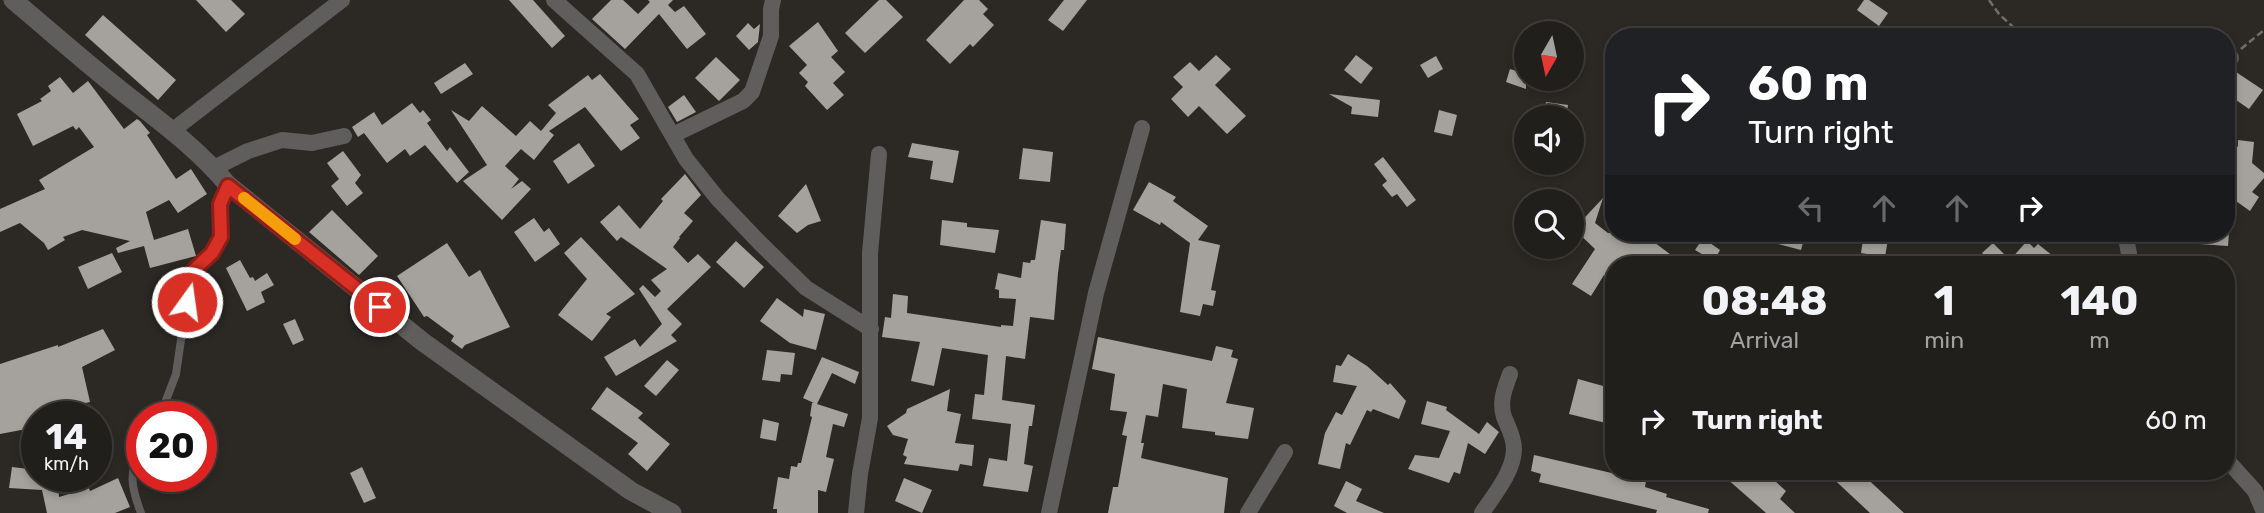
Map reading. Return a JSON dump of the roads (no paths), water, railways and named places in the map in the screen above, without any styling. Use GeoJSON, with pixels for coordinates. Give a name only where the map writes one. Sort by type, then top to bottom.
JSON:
{"type":"FeatureCollection","features":[{"type":"Feature","properties":{"kind":"street"},"geometry":{"type":"LineString","coordinates":[[13,0],[173,130],[214,168],[228,186],[424,342],[631,491],[672,513]]}},
{"type":"Feature","properties":{"kind":"street"},"geometry":{"type":"LineString","coordinates":[[173,130],[342,0]]}},
{"type":"Feature","properties":{"kind":"street"},"geometry":{"type":"LineString","coordinates":[[554,0],[637,74],[686,159],[768,251],[806,288],[871,329]]}},
{"type":"Feature","properties":{"kind":"street"},"geometry":{"type":"LineString","coordinates":[[673,135],[743,102],[752,92],[771,36],[773,27],[770,13],[773,0]]}},
{"type":"Feature","properties":{"kind":"street"},"geometry":{"type":"LineString","coordinates":[[1049,513],[1096,293],[1142,128]]}},
{"type":"Feature","properties":{"kind":"street"},"geometry":{"type":"LineString","coordinates":[[214,168],[248,151],[282,140],[312,143],[344,136]]}},
{"type":"Feature","properties":{"kind":"street"},"geometry":{"type":"LineString","coordinates":[[856,513],[870,418],[870,253],[879,154]]}},
{"type":"Feature","properties":{"kind":"street"},"geometry":{"type":"LineString","coordinates":[[1482,513],[1511,464],[1514,449],[1502,408],[1502,394],[1510,374]]}},
{"type":"Feature","properties":{"kind":"street"},"geometry":{"type":"LineString","coordinates":[[1248,513],[1285,452]]}},
{"type":"Feature","properties":{"kind":"street"},"geometry":{"type":"LineString","coordinates":[[2235,469],[2255,491],[2264,512]]}},
{"type":"Feature","properties":{"kind":"lane"},"geometry":{"type":"LineString","coordinates":[[166,401],[176,374],[189,285],[195,269],[212,253],[221,237],[220,204],[228,186]]}},
{"type":"Feature","properties":{"kind":"lane"},"geometry":{"type":"LineString","coordinates":[[133,492],[141,513]]}}]}
